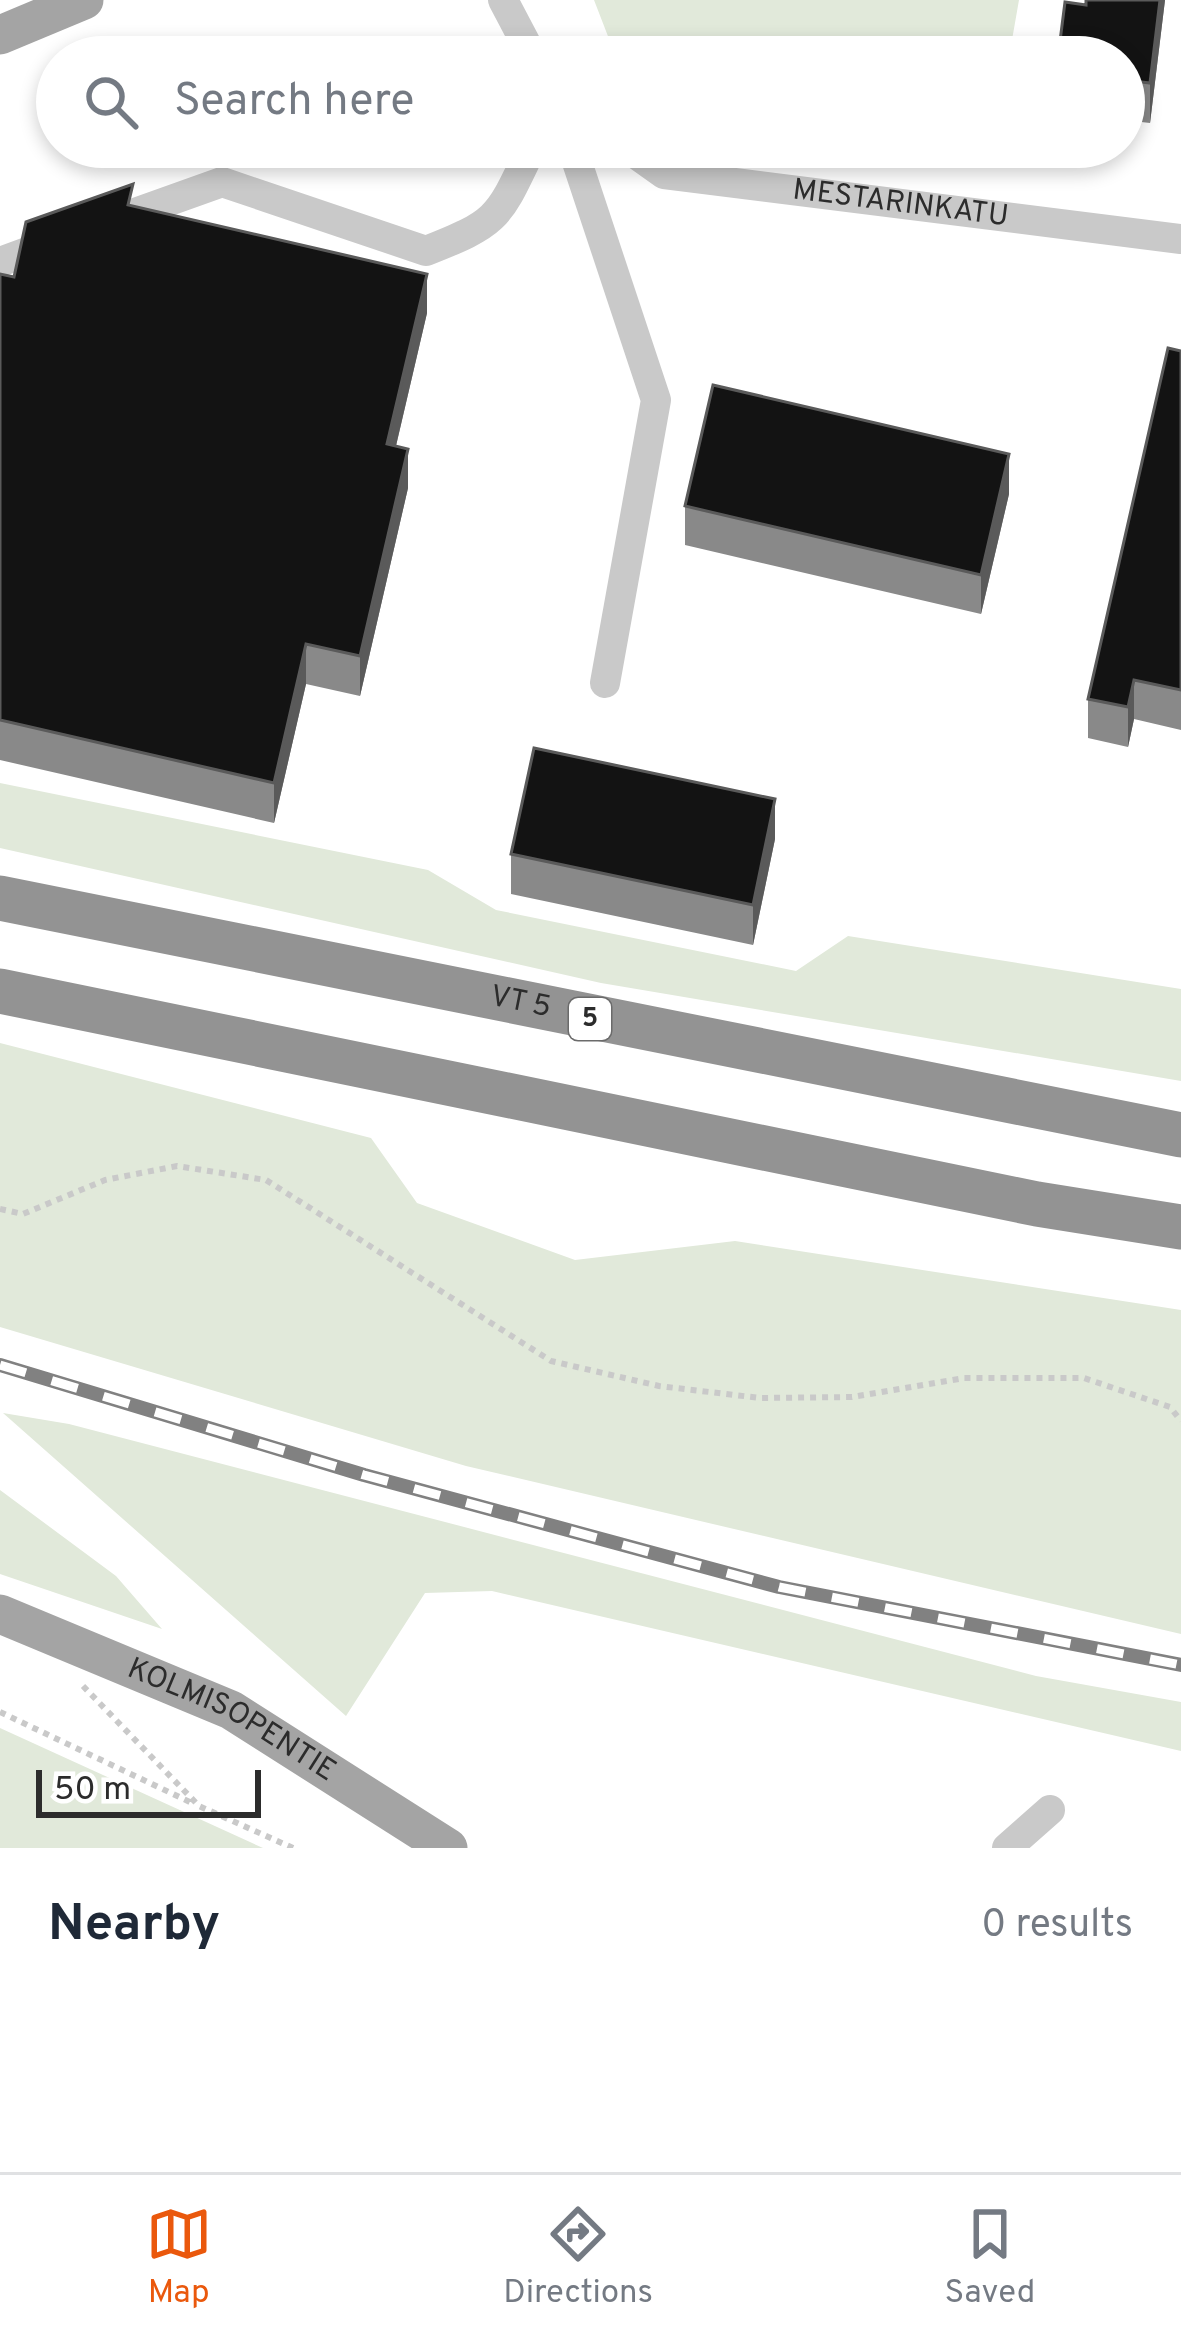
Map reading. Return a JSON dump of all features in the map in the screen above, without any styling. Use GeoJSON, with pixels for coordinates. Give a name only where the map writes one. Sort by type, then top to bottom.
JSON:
{"type":"FeatureCollection","features":[{"type":"Feature","properties":{"kind":"highway","name":"VT 5"},"geometry":{"type":"LineString","coordinates":[[0,898],[1062,1115],[1181,1135]]}},
{"type":"Feature","properties":{"kind":"highway"},"geometry":{"type":"LineString","coordinates":[[0,991],[1037,1204],[1181,1227]]}},
{"type":"Feature","properties":{"kind":"main road"},"geometry":{"type":"LineString","coordinates":[[0,35],[84,0]]}},
{"type":"Feature","properties":{"kind":"main road","name":"KOLMISOPENTIE"},"geometry":{"type":"LineString","coordinates":[[0,1614],[231,1710],[448,1848]]}},
{"type":"Feature","properties":{"kind":"street"},"geometry":{"type":"LineString","coordinates":[[503,0],[522,36]]}},
{"type":"Feature","properties":{"kind":"street"},"geometry":{"type":"LineString","coordinates":[[0,262],[222,182],[426,251],[487,227],[502,209],[522,168]]}},
{"type":"Feature","properties":{"kind":"street"},"geometry":{"type":"LineString","coordinates":[[579,168],[656,400],[605,683]]}},
{"type":"Feature","properties":{"kind":"street","name":"MESTARINKATU"},"geometry":{"type":"LineString","coordinates":[[656,168],[664,174],[1181,239]]}},
{"type":"Feature","properties":{"kind":"street"},"geometry":{"type":"LineString","coordinates":[[1006,1848],[1050,1810]]}},
{"type":"Feature","properties":{"kind":"path"},"geometry":{"type":"LineString","coordinates":[[0,1209],[23,1214],[105,1180],[177,1166],[266,1180],[550,1360],[659,1386],[760,1398],[852,1397],[964,1378],[1084,1378],[1169,1407],[1181,1421]]}},
{"type":"Feature","properties":{"kind":"path"},"geometry":{"type":"LineString","coordinates":[[73,1676],[199,1806]]}},
{"type":"Feature","properties":{"kind":"path"},"geometry":{"type":"LineString","coordinates":[[0,1712],[292,1848]]}},
{"type":"Feature","properties":{"kind":"green space"},"geometry":{"type":"Polygon","coordinates":[[[594,0],[1019,0],[1013,36],[608,36],[594,0]]]}},
{"type":"Feature","properties":{"kind":"green space"},"geometry":{"type":"Polygon","coordinates":[[[0,783],[428,870],[496,910],[796,971],[848,936],[1181,989],[1181,1081],[601,983],[0,848],[0,783]]]}},
{"type":"Feature","properties":{"kind":"green space"},"geometry":{"type":"Polygon","coordinates":[[[0,1043],[371,1138],[417,1203],[575,1260],[735,1241],[1181,1310],[1181,1634],[466,1466],[0,1327],[0,1043]]]}},
{"type":"Feature","properties":{"kind":"green space"},"geometry":{"type":"Polygon","coordinates":[[[3,1413],[69,1424],[1036,1676],[1181,1702],[1181,1751],[492,1591],[425,1593],[346,1716],[3,1413]]]}},
{"type":"Feature","properties":{"kind":"green space"},"geometry":{"type":"Polygon","coordinates":[[[0,1490],[116,1576],[162,1629],[0,1574],[0,1490]]]}},
{"type":"Feature","properties":{"kind":"green space"},"geometry":{"type":"Polygon","coordinates":[[[0,1728],[263,1848],[0,1848],[0,1728]]]}},
{"type":"Feature","properties":{"kind":"building"},"geometry":{"type":"Polygon","coordinates":[[[1086,0],[1160,0],[1150,83],[1145,82],[1145,36],[1061,36],[1065,2],[1086,5],[1086,0]]]}},
{"type":"Feature","properties":{"kind":"building"},"geometry":{"type":"Polygon","coordinates":[[[133,184],[128,205],[427,274],[387,444],[408,449],[360,656],[306,644],[274,783],[0,720],[0,274],[14,277],[26,222],[133,184]]]}},
{"type":"Feature","properties":{"kind":"building"},"geometry":{"type":"Polygon","coordinates":[[[1168,348],[1181,351],[1181,690],[1134,680],[1128,707],[1088,699],[1168,348]]]}},
{"type":"Feature","properties":{"kind":"building"},"geometry":{"type":"Polygon","coordinates":[[[713,385],[1009,454],[981,575],[685,506],[713,385]]]}},
{"type":"Feature","properties":{"kind":"building"},"geometry":{"type":"Polygon","coordinates":[[[534,748],[775,799],[753,905],[511,854],[534,748]]]}},
{"type":"Feature","properties":{"kind":"railway"},"geometry":{"type":"LineString","coordinates":[[0,1365],[364,1475],[779,1587],[1181,1665]]}}]}
